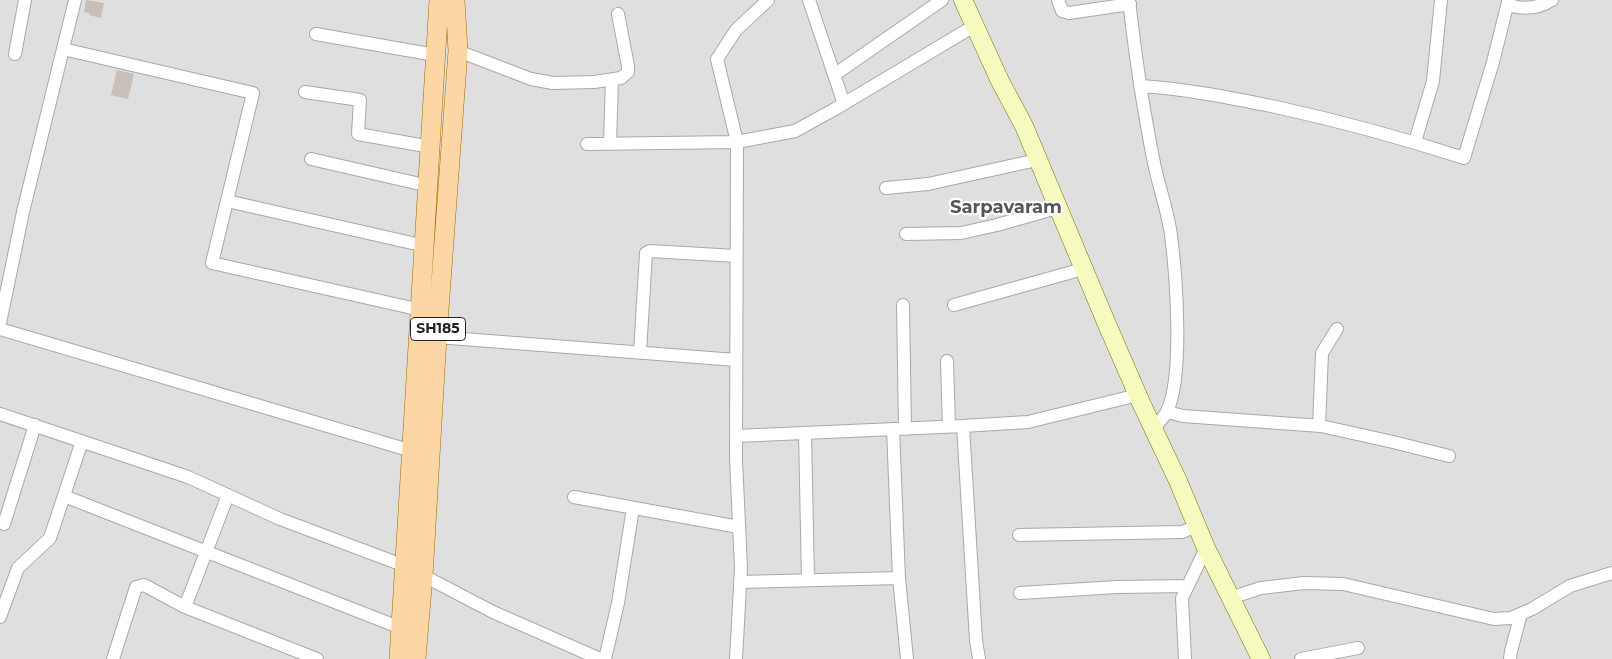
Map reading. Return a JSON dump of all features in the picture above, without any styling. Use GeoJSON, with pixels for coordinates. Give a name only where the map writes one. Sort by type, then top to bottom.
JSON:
{"type":"FeatureCollection","features":[{"type":"Feature","properties":{"kind":"main road","name":"SH185"},"geometry":{"type":"LineString","coordinates":[[399,659],[439,0]]}},
{"type":"Feature","properties":{"kind":"main road","name":"SH185"},"geometry":{"type":"LineString","coordinates":[[416,659],[458,51],[455,0]]}},
{"type":"Feature","properties":{"kind":"main road"},"geometry":{"type":"LineString","coordinates":[[963,0],[1024,126],[1083,269],[1206,548],[1261,659]]}},
{"type":"Feature","properties":{"kind":"street"},"geometry":{"type":"LineString","coordinates":[[14,54],[24,0]]}},
{"type":"Feature","properties":{"kind":"street"},"geometry":{"type":"LineString","coordinates":[[0,323],[23,212],[75,0]]}},
{"type":"Feature","properties":{"kind":"street"},"geometry":{"type":"LineString","coordinates":[[736,659],[741,568],[736,436],[736,142],[717,59],[736,30],[768,0]]}},
{"type":"Feature","properties":{"kind":"street"},"geometry":{"type":"LineString","coordinates":[[809,0],[844,104]]}},
{"type":"Feature","properties":{"kind":"street"},"geometry":{"type":"LineString","coordinates":[[834,75],[942,0]]}},
{"type":"Feature","properties":{"kind":"street"},"geometry":{"type":"LineString","coordinates":[[1058,0],[1062,11],[1069,13],[1130,2],[1141,86],[1156,170],[1165,204],[1174,272],[1176,362],[1173,395],[1167,412],[1153,429]]}},
{"type":"Feature","properties":{"kind":"street"},"geometry":{"type":"LineString","coordinates":[[1415,142],[1433,81],[1441,0]]}},
{"type":"Feature","properties":{"kind":"street"},"geometry":{"type":"LineString","coordinates":[[1508,1],[1512,6],[1520,9],[1543,6],[1552,0]]}},
{"type":"Feature","properties":{"kind":"street"},"geometry":{"type":"LineString","coordinates":[[1141,86],[1173,88],[1324,118],[1415,142],[1464,158],[1493,62],[1508,1]]}},
{"type":"Feature","properties":{"kind":"street"},"geometry":{"type":"LineString","coordinates":[[458,51],[531,79],[553,83],[594,82],[621,78],[628,72],[618,14]]}},
{"type":"Feature","properties":{"kind":"street"},"geometry":{"type":"LineString","coordinates":[[587,144],[736,142],[795,131],[844,104],[974,26]]}},
{"type":"Feature","properties":{"kind":"street"},"geometry":{"type":"LineString","coordinates":[[316,34],[435,55]]}},
{"type":"Feature","properties":{"kind":"street"},"geometry":{"type":"LineString","coordinates":[[63,49],[253,93],[212,263],[421,310]]}},
{"type":"Feature","properties":{"kind":"street"},"geometry":{"type":"LineString","coordinates":[[610,144],[612,79]]}},
{"type":"Feature","properties":{"kind":"street"},"geometry":{"type":"LineString","coordinates":[[305,92],[360,100],[358,134],[431,147]]}},
{"type":"Feature","properties":{"kind":"street"},"geometry":{"type":"LineString","coordinates":[[310,159],[429,186]]}},
{"type":"Feature","properties":{"kind":"street"},"geometry":{"type":"LineString","coordinates":[[886,188],[928,184],[1037,160]]}},
{"type":"Feature","properties":{"kind":"street"},"geometry":{"type":"LineString","coordinates":[[227,201],[425,246]]}},
{"type":"Feature","properties":{"kind":"street"},"geometry":{"type":"LineString","coordinates":[[906,234],[961,233],[997,226],[1057,208]]}},
{"type":"Feature","properties":{"kind":"street"},"geometry":{"type":"LineString","coordinates":[[640,352],[646,253],[650,251],[736,256]]}},
{"type":"Feature","properties":{"kind":"street"},"geometry":{"type":"LineString","coordinates":[[954,305],[1083,269]]}},
{"type":"Feature","properties":{"kind":"street"},"geometry":{"type":"LineString","coordinates":[[903,305],[899,429],[899,578],[907,659]]}},
{"type":"Feature","properties":{"kind":"street"},"geometry":{"type":"LineString","coordinates":[[0,329],[412,452]]}},
{"type":"Feature","properties":{"kind":"street"},"geometry":{"type":"LineString","coordinates":[[1319,426],[1322,353],[1337,329]]}},
{"type":"Feature","properties":{"kind":"street"},"geometry":{"type":"LineString","coordinates":[[437,337],[736,360]]}},
{"type":"Feature","properties":{"kind":"street"},"geometry":{"type":"LineString","coordinates":[[947,361],[949,427]]}},
{"type":"Feature","properties":{"kind":"street"},"geometry":{"type":"LineString","coordinates":[[736,436],[1028,422],[1138,395]]}},
{"type":"Feature","properties":{"kind":"street"},"geometry":{"type":"LineString","coordinates":[[1167,412],[1192,417],[1319,426],[1449,456]]}},
{"type":"Feature","properties":{"kind":"street"},"geometry":{"type":"LineString","coordinates":[[0,414],[188,476],[280,519],[405,566],[494,612],[600,659]]}},
{"type":"Feature","properties":{"kind":"street"},"geometry":{"type":"LineString","coordinates":[[4,524],[35,425]]}},
{"type":"Feature","properties":{"kind":"street"},"geometry":{"type":"LineString","coordinates":[[963,426],[976,640],[979,659]]}},
{"type":"Feature","properties":{"kind":"street"},"geometry":{"type":"LineString","coordinates":[[805,433],[808,580]]}},
{"type":"Feature","properties":{"kind":"street"},"geometry":{"type":"LineString","coordinates":[[0,617],[18,568],[50,538],[82,441]]}},
{"type":"Feature","properties":{"kind":"street"},"geometry":{"type":"LineString","coordinates":[[186,607],[228,495]]}},
{"type":"Feature","properties":{"kind":"street"},"geometry":{"type":"LineString","coordinates":[[64,496],[401,628]]}},
{"type":"Feature","properties":{"kind":"street"},"geometry":{"type":"LineString","coordinates":[[574,498],[739,527]]}},
{"type":"Feature","properties":{"kind":"street"},"geometry":{"type":"LineString","coordinates":[[605,659],[618,603],[633,508]]}},
{"type":"Feature","properties":{"kind":"street"},"geometry":{"type":"LineString","coordinates":[[1019,535],[1182,532],[1197,526]]}},
{"type":"Feature","properties":{"kind":"street"},"geometry":{"type":"LineString","coordinates":[[1185,659],[1182,598],[1206,548]]}},
{"type":"Feature","properties":{"kind":"street"},"geometry":{"type":"LineString","coordinates":[[1230,598],[1262,588],[1304,582],[1343,584],[1494,619],[1511,618],[1532,609],[1570,586],[1612,573]]}},
{"type":"Feature","properties":{"kind":"street"},"geometry":{"type":"LineString","coordinates":[[740,582],[899,578]]}},
{"type":"Feature","properties":{"kind":"street"},"geometry":{"type":"LineString","coordinates":[[113,659],[138,585],[144,585],[186,607],[317,659]]}},
{"type":"Feature","properties":{"kind":"street"},"geometry":{"type":"LineString","coordinates":[[1020,593],[1117,587],[1188,586]]}},
{"type":"Feature","properties":{"kind":"street"},"geometry":{"type":"LineString","coordinates":[[1510,659],[1521,614]]}},
{"type":"Feature","properties":{"kind":"street"},"geometry":{"type":"LineString","coordinates":[[1301,659],[1358,648]]}},
{"type":"Feature","properties":{"kind":"shaded area"},"geometry":{"type":"Polygon","coordinates":[[[0,0],[1612,0],[1612,659],[0,659],[0,0]]]}},
{"type":"Feature","properties":{"kind":"building"},"geometry":{"type":"Polygon","coordinates":[[[86,0],[104,3],[101,18],[84,12],[86,0]]]}},
{"type":"Feature","properties":{"kind":"building"},"geometry":{"type":"Polygon","coordinates":[[[117,70],[134,74],[128,99],[111,95],[117,70]]]}},
{"type":"Feature","properties":{"kind":"district","name":"Sarpavaram"},"geometry":{"type":"Point","coordinates":[1006,208]}}]}
